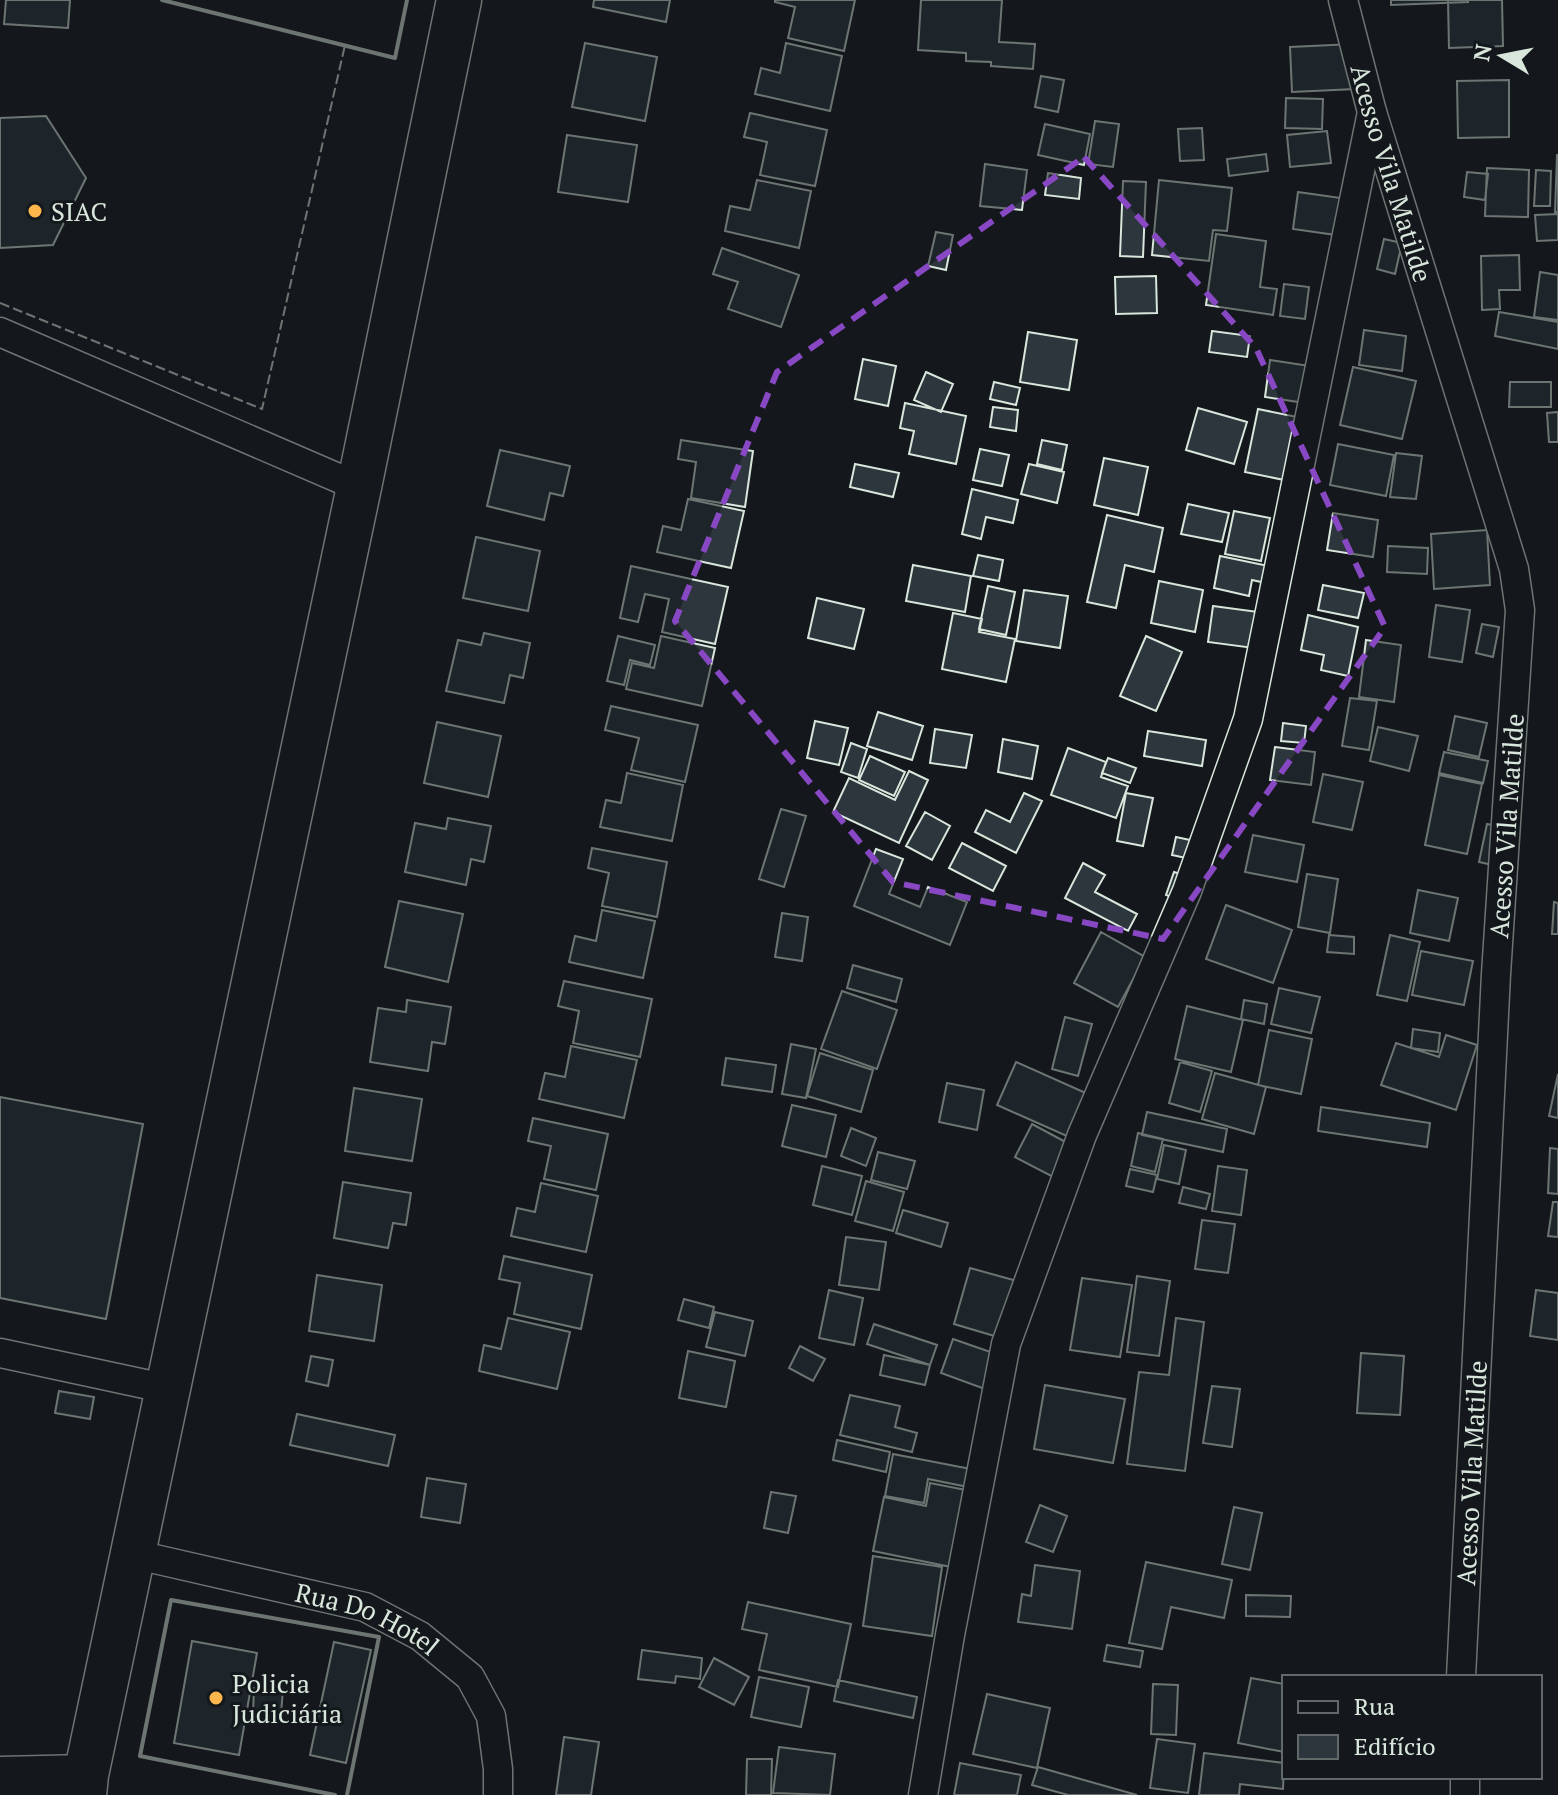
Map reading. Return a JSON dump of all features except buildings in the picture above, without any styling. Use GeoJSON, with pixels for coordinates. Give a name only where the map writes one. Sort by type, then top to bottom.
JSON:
{"type":"FeatureCollection","features":[{"type":"Feature","properties":{"kind":"main road"},"geometry":{"type":"LineString","coordinates":[[85,1785],[459,0]]}},
{"type":"Feature","properties":{"kind":"street","name":"Acesso Vila Matilde"},"geometry":{"type":"LineString","coordinates":[[1343,0],[1372,112],[1514,569],[1520,610],[1496,974],[1461,1675]]}},
{"type":"Feature","properties":{"kind":"street"},"geometry":{"type":"LineString","coordinates":[[923,1795],[950,1635],[1006,1344],[1082,1135],[1187,891],[1248,719],[1372,112]]}},
{"type":"Feature","properties":{"kind":"street"},"geometry":{"type":"LineString","coordinates":[[0,332],[359,487]]}},
{"type":"Feature","properties":{"kind":"street"},"geometry":{"type":"LineString","coordinates":[[0,1353],[168,1389]]}},
{"type":"Feature","properties":{"kind":"street","name":"Rua Do Hotel"},"geometry":{"type":"LineString","coordinates":[[133,1554],[365,1607],[420,1636],[470,1677],[491,1716],[498,1795]]}},
{"type":"Feature","properties":{"kind":"street"},"geometry":{"type":"LineString","coordinates":[[0,1777],[85,1785]]}},
{"type":"Feature","properties":{"kind":"highlighted area"},"geometry":{"type":"Polygon","coordinates":[[[1084,157],[1256,348],[1385,627],[1163,939],[893,882],[675,621],[777,372],[1084,157]]]}},
{"type":"Feature","properties":{"kind":"fence"},"geometry":{"type":"LineString","coordinates":[[0,303],[262,409],[345,45],[162,0]]}},
{"type":"Feature","properties":{"kind":"wall"},"geometry":{"type":"LineString","coordinates":[[162,0],[395,58],[407,0]]}},
{"type":"Feature","properties":{"kind":"wall"},"geometry":{"type":"LineString","coordinates":[[335,1795],[140,1756],[171,1600],[379,1637],[347,1795]]}},
{"type":"Feature","properties":{"kind":"place","name":"SIAC"},"geometry":{"type":"Point","coordinates":[35,211]}},
{"type":"Feature","properties":{"kind":"place","name":"Policia Judiciária"},"geometry":{"type":"Point","coordinates":[216,1698]}}]}
